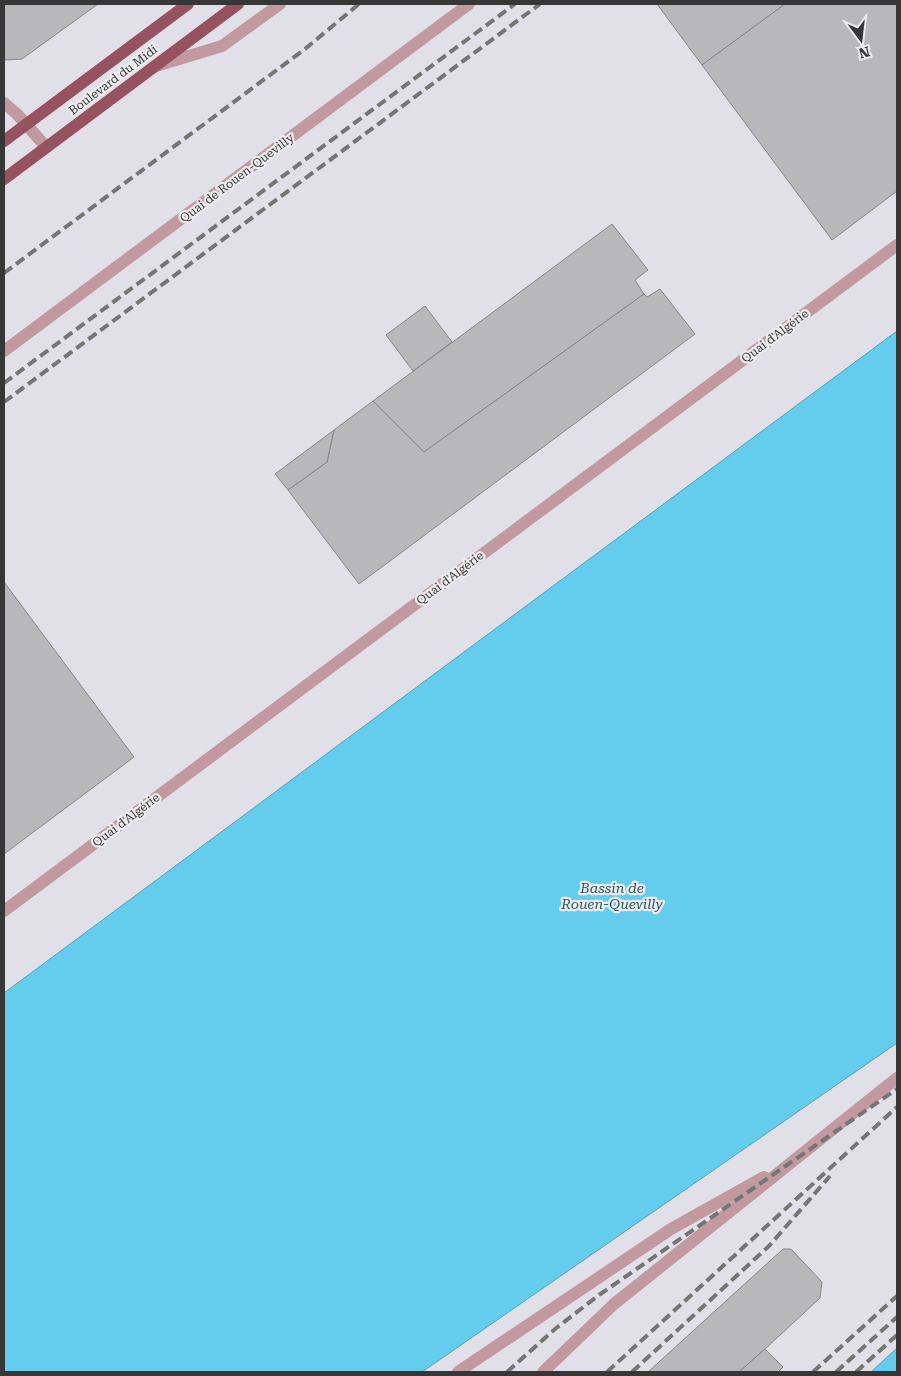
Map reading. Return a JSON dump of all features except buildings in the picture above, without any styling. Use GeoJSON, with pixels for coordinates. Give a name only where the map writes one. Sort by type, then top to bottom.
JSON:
{"type":"FeatureCollection","features":[{"type":"Feature","properties":{"kind":"main road","name":"Boulevard du Midi"},"geometry":{"type":"LineString","coordinates":[[4,141],[188,4]]}},
{"type":"Feature","properties":{"kind":"main road","name":"Boulevard du Midi"},"geometry":{"type":"LineString","coordinates":[[4,179],[238,4]]}},
{"type":"Feature","properties":{"kind":"street"},"geometry":{"type":"LineString","coordinates":[[156,66],[222,46],[280,4]]}},
{"type":"Feature","properties":{"kind":"street","name":"Quai de Rouen-Quevilly"},"geometry":{"type":"LineString","coordinates":[[4,351],[469,4]]}},
{"type":"Feature","properties":{"kind":"street"},"geometry":{"type":"LineString","coordinates":[[4,103],[46,147]]}},
{"type":"Feature","properties":{"kind":"street","name":"Quai d'Algérie"},"geometry":{"type":"LineString","coordinates":[[4,911],[897,245]]}},
{"type":"Feature","properties":{"kind":"street"},"geometry":{"type":"LineString","coordinates":[[543,1372],[614,1304],[897,1078]]}},
{"type":"Feature","properties":{"kind":"street"},"geometry":{"type":"LineString","coordinates":[[458,1372],[671,1228],[795,1160]]}},
{"type":"Feature","properties":{"kind":"shaded area"},"geometry":{"type":"Polygon","coordinates":[[[4,4],[897,4],[897,331],[4,993],[4,4]]]}},
{"type":"Feature","properties":{"kind":"shaded area"},"geometry":{"type":"Polygon","coordinates":[[[897,1043],[897,1348],[871,1372],[422,1372],[897,1043]]]}},
{"type":"Feature","properties":{"kind":"water","name":"Bassin de Rouen-Quevilly"},"geometry":{"type":"Polygon","coordinates":[[[897,331],[897,1043],[422,1372],[4,1372],[4,993],[897,331]]]}},
{"type":"Feature","properties":{"kind":"water"},"geometry":{"type":"Polygon","coordinates":[[[897,1348],[897,1372],[871,1372],[897,1348]]]}},
{"type":"Feature","properties":{"kind":"railway"},"geometry":{"type":"LineString","coordinates":[[4,273],[305,49],[359,4]]}},
{"type":"Feature","properties":{"kind":"railway"},"geometry":{"type":"LineString","coordinates":[[4,383],[515,4]]}},
{"type":"Feature","properties":{"kind":"railway"},"geometry":{"type":"LineString","coordinates":[[4,402],[540,4]]}},
{"type":"Feature","properties":{"kind":"railway"},"geometry":{"type":"LineString","coordinates":[[507,1372],[555,1329],[599,1295],[897,1089]]}},
{"type":"Feature","properties":{"kind":"railway"},"geometry":{"type":"LineString","coordinates":[[607,1372],[897,1107]]}},
{"type":"Feature","properties":{"kind":"railway"},"geometry":{"type":"LineString","coordinates":[[632,1372],[769,1246],[830,1176]]}},
{"type":"Feature","properties":{"kind":"railway"},"geometry":{"type":"LineString","coordinates":[[813,1372],[897,1296]]}},
{"type":"Feature","properties":{"kind":"railway"},"geometry":{"type":"LineString","coordinates":[[836,1372],[897,1317]]}},
{"type":"Feature","properties":{"kind":"railway"},"geometry":{"type":"LineString","coordinates":[[856,1372],[897,1335]]}}]}
